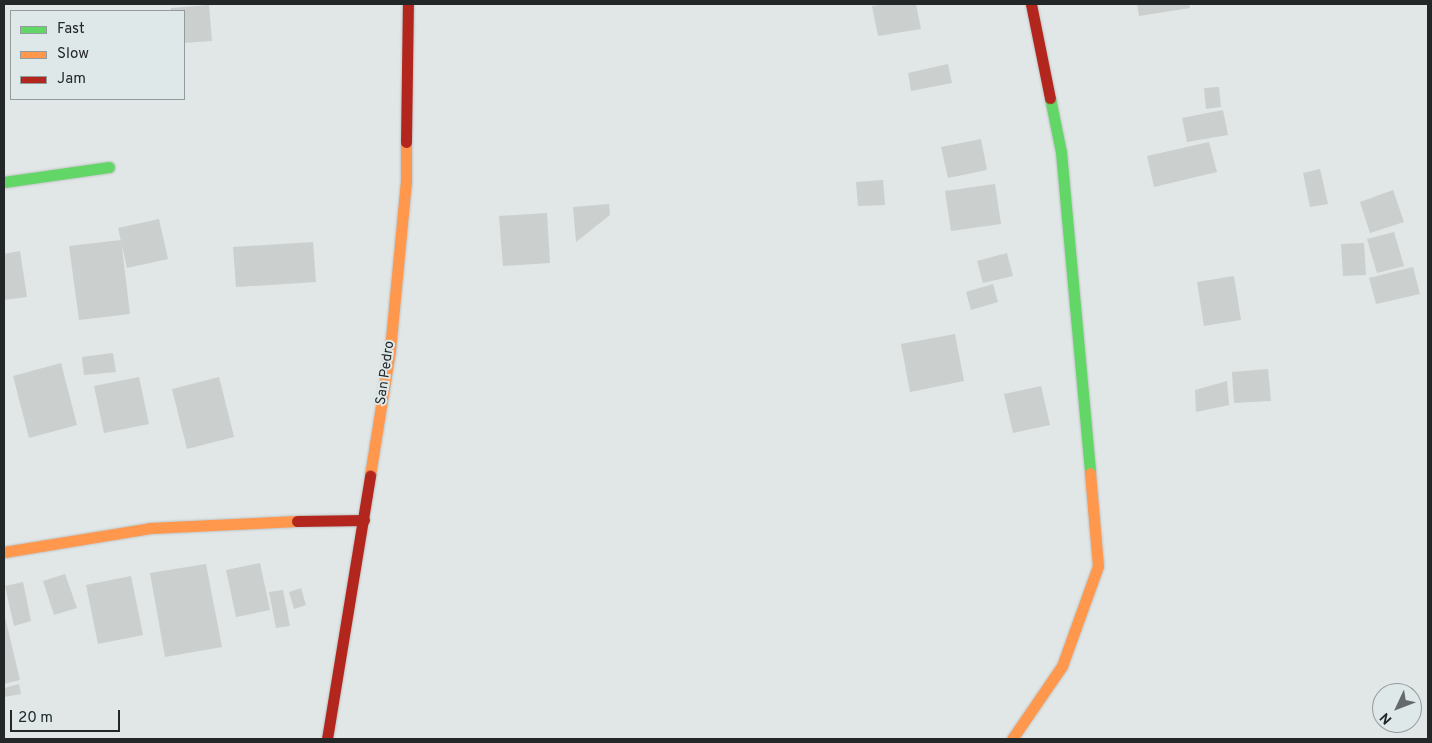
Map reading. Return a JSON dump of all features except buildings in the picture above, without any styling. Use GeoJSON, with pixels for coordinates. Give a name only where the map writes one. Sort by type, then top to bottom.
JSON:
{"type":"FeatureCollection","features":[{"type":"Feature","properties":{"kind":"street","name":"San Pedro"},"geometry":{"type":"LineString","coordinates":[[327,739],[364,520],[390,350],[406,181],[408,4]]}},
{"type":"Feature","properties":{"kind":"street"},"geometry":{"type":"LineString","coordinates":[[1012,739],[1062,666],[1098,566],[1061,152],[1031,4]]}},
{"type":"Feature","properties":{"kind":"street"},"geometry":{"type":"LineString","coordinates":[[4,182],[109,167]]}},
{"type":"Feature","properties":{"kind":"street"},"geometry":{"type":"LineString","coordinates":[[4,552],[150,528],[251,521],[364,520]]}},
{"type":"Feature","properties":{"kind":"traffic: fast"},"geometry":{"type":"LineString","coordinates":[[1050,98],[1061,152],[1090,473]]}},
{"type":"Feature","properties":{"kind":"traffic: fast"},"geometry":{"type":"LineString","coordinates":[[4,182],[109,167]]}},
{"type":"Feature","properties":{"kind":"traffic: slow"},"geometry":{"type":"LineString","coordinates":[[370,475],[390,350],[406,181],[406,142]]}},
{"type":"Feature","properties":{"kind":"traffic: slow"},"geometry":{"type":"LineString","coordinates":[[1012,739],[1062,666],[1098,566],[1090,473]]}},
{"type":"Feature","properties":{"kind":"traffic: slow"},"geometry":{"type":"LineString","coordinates":[[4,552],[150,528],[297,521]]}},
{"type":"Feature","properties":{"kind":"traffic: jam"},"geometry":{"type":"LineString","coordinates":[[406,142],[408,4]]}},
{"type":"Feature","properties":{"kind":"traffic: jam"},"geometry":{"type":"LineString","coordinates":[[1031,4],[1050,98]]}},
{"type":"Feature","properties":{"kind":"traffic: jam"},"geometry":{"type":"LineString","coordinates":[[327,739],[370,475]]}},
{"type":"Feature","properties":{"kind":"traffic: jam"},"geometry":{"type":"LineString","coordinates":[[297,521],[364,520]]}}]}
